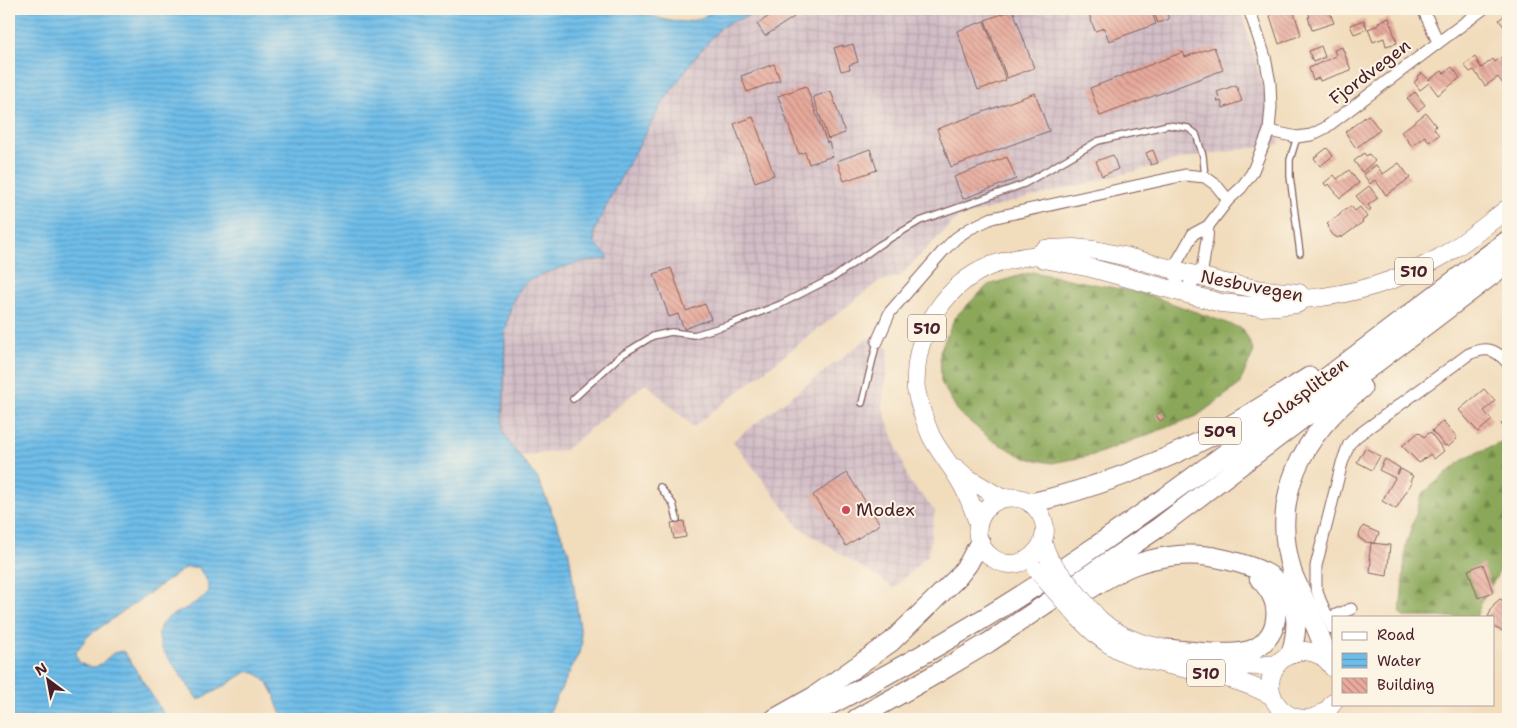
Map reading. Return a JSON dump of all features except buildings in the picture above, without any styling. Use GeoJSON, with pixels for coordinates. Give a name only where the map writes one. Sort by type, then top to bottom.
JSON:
{"type":"FeatureCollection","features":[{"type":"Feature","properties":{"kind":"highway","name":"Solasplitten"},"geometry":{"type":"LineString","coordinates":[[803,719],[924,654],[1076,560],[1153,506],[1291,404],[1508,240]]}},
{"type":"Feature","properties":{"kind":"highway","name":"Solasplitten"},"geometry":{"type":"LineString","coordinates":[[988,643],[1158,528],[1508,263]]}},
{"type":"Feature","properties":{"kind":"highway","name":"509"},"geometry":{"type":"LineString","coordinates":[[1031,503],[1068,494],[1108,481],[1174,454],[1218,432],[1393,326]]}},
{"type":"Feature","properties":{"kind":"highway","name":"509"},"geometry":{"type":"LineString","coordinates":[[1332,666],[1292,572],[1285,523],[1290,482],[1304,452],[1322,426],[1350,398],[1390,366],[1422,328]]}},
{"type":"Feature","properties":{"kind":"highway"},"geometry":{"type":"LineString","coordinates":[[774,719],[813,697],[891,642],[958,577],[968,564],[980,542]]}},
{"type":"Feature","properties":{"kind":"highway","name":"509"},"geometry":{"type":"LineString","coordinates":[[856,719],[927,680],[988,643],[1038,622],[1112,575],[1135,565],[1158,559],[1206,556],[1247,566],[1269,575],[1288,595],[1294,608],[1295,638],[1284,659]]}},
{"type":"Feature","properties":{"kind":"highway"},"geometry":{"type":"LineString","coordinates":[[1167,649],[1239,652],[1253,650],[1268,637],[1274,628],[1277,615],[1275,603],[1272,594],[1247,566]]}},
{"type":"Feature","properties":{"kind":"main road","name":"Nesbuvegen"},"geometry":{"type":"LineString","coordinates":[[1038,255],[1045,249],[1085,249],[1123,256],[1201,277],[1263,290],[1299,293],[1304,299],[1351,293],[1384,283],[1415,270],[1462,243],[1508,208]]}},
{"type":"Feature","properties":{"kind":"main road","name":"510"},"geometry":{"type":"LineString","coordinates":[[980,542],[977,533],[978,523],[971,502],[961,481],[932,438],[922,412],[916,388],[917,365],[921,343],[930,321],[945,300],[964,280],[990,266],[1038,255],[1044,260],[1091,268],[1221,303],[1261,307],[1297,304],[1304,299]]}},
{"type":"Feature","properties":{"kind":"main road","name":"510"},"geometry":{"type":"LineString","coordinates":[[946,458],[966,477],[1001,498],[1022,498],[1031,503],[1043,520],[1045,531],[1036,565],[1085,614],[1100,620],[1124,636],[1141,644],[1231,665],[1258,666],[1284,659],[1302,651],[1313,652],[1323,657],[1332,666]]}},
{"type":"Feature","properties":{"kind":"main road"},"geometry":{"type":"LineString","coordinates":[[978,523],[983,512],[990,504],[1001,498]]}},
{"type":"Feature","properties":{"kind":"main road"},"geometry":{"type":"LineString","coordinates":[[980,542],[986,553],[996,561],[1009,564],[1036,565]]}},
{"type":"Feature","properties":{"kind":"main road"},"geometry":{"type":"LineString","coordinates":[[1036,565],[1031,558],[1043,542]]}},
{"type":"Feature","properties":{"kind":"main road","name":"510"},"geometry":{"type":"LineString","coordinates":[[1085,614],[1090,630],[1117,649],[1137,658],[1254,686],[1272,696],[1276,706],[1284,716],[1296,719],[1310,719],[1325,712]]}},
{"type":"Feature","properties":{"kind":"main road"},"geometry":{"type":"LineString","coordinates":[[1272,696],[1270,685],[1272,674],[1284,659]]}},
{"type":"Feature","properties":{"kind":"street"},"geometry":{"type":"LineString","coordinates":[[1208,226],[1201,277],[1180,292],[1173,269],[1193,234],[1208,226],[1252,173],[1269,131],[1270,83],[1265,57],[1249,9]]}},
{"type":"Feature","properties":{"kind":"street"},"geometry":{"type":"LineString","coordinates":[[1423,9],[1438,42]]}},
{"type":"Feature","properties":{"kind":"street","name":"Fjordvegen"},"geometry":{"type":"LineString","coordinates":[[1269,131],[1298,137],[1311,135],[1325,128],[1483,9]]}},
{"type":"Feature","properties":{"kind":"street"},"geometry":{"type":"LineString","coordinates":[[877,342],[890,312],[956,238],[969,229],[992,218],[1185,175],[1205,178],[1216,185],[1228,200]]}},
{"type":"Feature","properties":{"kind":"street"},"geometry":{"type":"LineString","coordinates":[[1332,627],[1316,587],[1316,566],[1342,463],[1349,444],[1357,436],[1469,354],[1480,349],[1490,349],[1500,354],[1508,362]]}},
{"type":"Feature","properties":{"kind":"street"},"geometry":{"type":"LineString","coordinates":[[1333,616],[1351,609]]}},
{"type":"Feature","properties":{"kind":"street"},"geometry":{"type":"LineString","coordinates":[[1328,618],[1332,616]]}},
{"type":"Feature","properties":{"kind":"lane"},"geometry":{"type":"LineString","coordinates":[[573,399],[620,356],[653,336],[671,332],[694,335],[728,325],[781,304],[836,276],[879,245],[920,221],[1024,184],[1098,141],[1168,125],[1188,128],[1196,134],[1203,156],[1205,178]]}},
{"type":"Feature","properties":{"kind":"lane"},"geometry":{"type":"LineString","coordinates":[[1298,137],[1290,160],[1290,176],[1300,253]]}},
{"type":"Feature","properties":{"kind":"lane"},"geometry":{"type":"LineString","coordinates":[[862,403],[877,342]]}},
{"type":"Feature","properties":{"kind":"lane"},"geometry":{"type":"LineString","coordinates":[[660,486],[673,504],[677,519]]}},
{"type":"Feature","properties":{"kind":"shaded area"},"geometry":{"type":"Polygon","coordinates":[[[762,9],[1240,9],[1280,144],[1191,157],[1012,202],[957,218],[900,276],[878,282],[693,427],[646,383],[565,450],[519,456],[503,432],[505,333],[512,302],[526,282],[576,263],[608,258],[595,243],[594,232],[614,190],[662,104],[693,60],[721,27],[762,9]]]}},
{"type":"Feature","properties":{"kind":"shaded area"},"geometry":{"type":"Polygon","coordinates":[[[869,337],[889,349],[882,406],[909,481],[935,511],[928,555],[894,588],[799,527],[733,441],[869,337]]]}},
{"type":"Feature","properties":{"kind":"green space"},"geometry":{"type":"Polygon","coordinates":[[[1032,272],[1146,294],[1243,329],[1254,351],[1239,385],[1197,416],[1094,455],[1052,463],[1026,458],[993,441],[959,413],[941,382],[940,351],[955,317],[988,285],[1032,272]]]}},
{"type":"Feature","properties":{"kind":"green space"},"geometry":{"type":"Polygon","coordinates":[[[1508,441],[1508,559],[1506,559],[1481,604],[1476,616],[1402,616],[1400,614],[1406,545],[1422,494],[1466,457],[1508,441]]]}},
{"type":"Feature","properties":{"kind":"water"},"geometry":{"type":"Polygon","coordinates":[[[9,9],[626,9],[670,21],[686,22],[699,19],[717,9],[762,9],[721,27],[693,60],[662,104],[614,190],[594,232],[595,243],[607,255],[608,259],[576,263],[546,273],[526,282],[512,302],[505,333],[503,432],[513,448],[538,479],[569,553],[582,642],[579,653],[546,719],[286,719],[267,682],[256,673],[248,671],[198,700],[162,649],[159,630],[166,619],[195,603],[209,592],[207,582],[198,567],[185,568],[88,636],[76,652],[80,663],[95,667],[113,653],[122,651],[125,653],[167,719],[9,719],[9,9]]]}},
{"type":"Feature","properties":{"kind":"place","name":"Modex"},"geometry":{"type":"Point","coordinates":[846,510]}}]}
